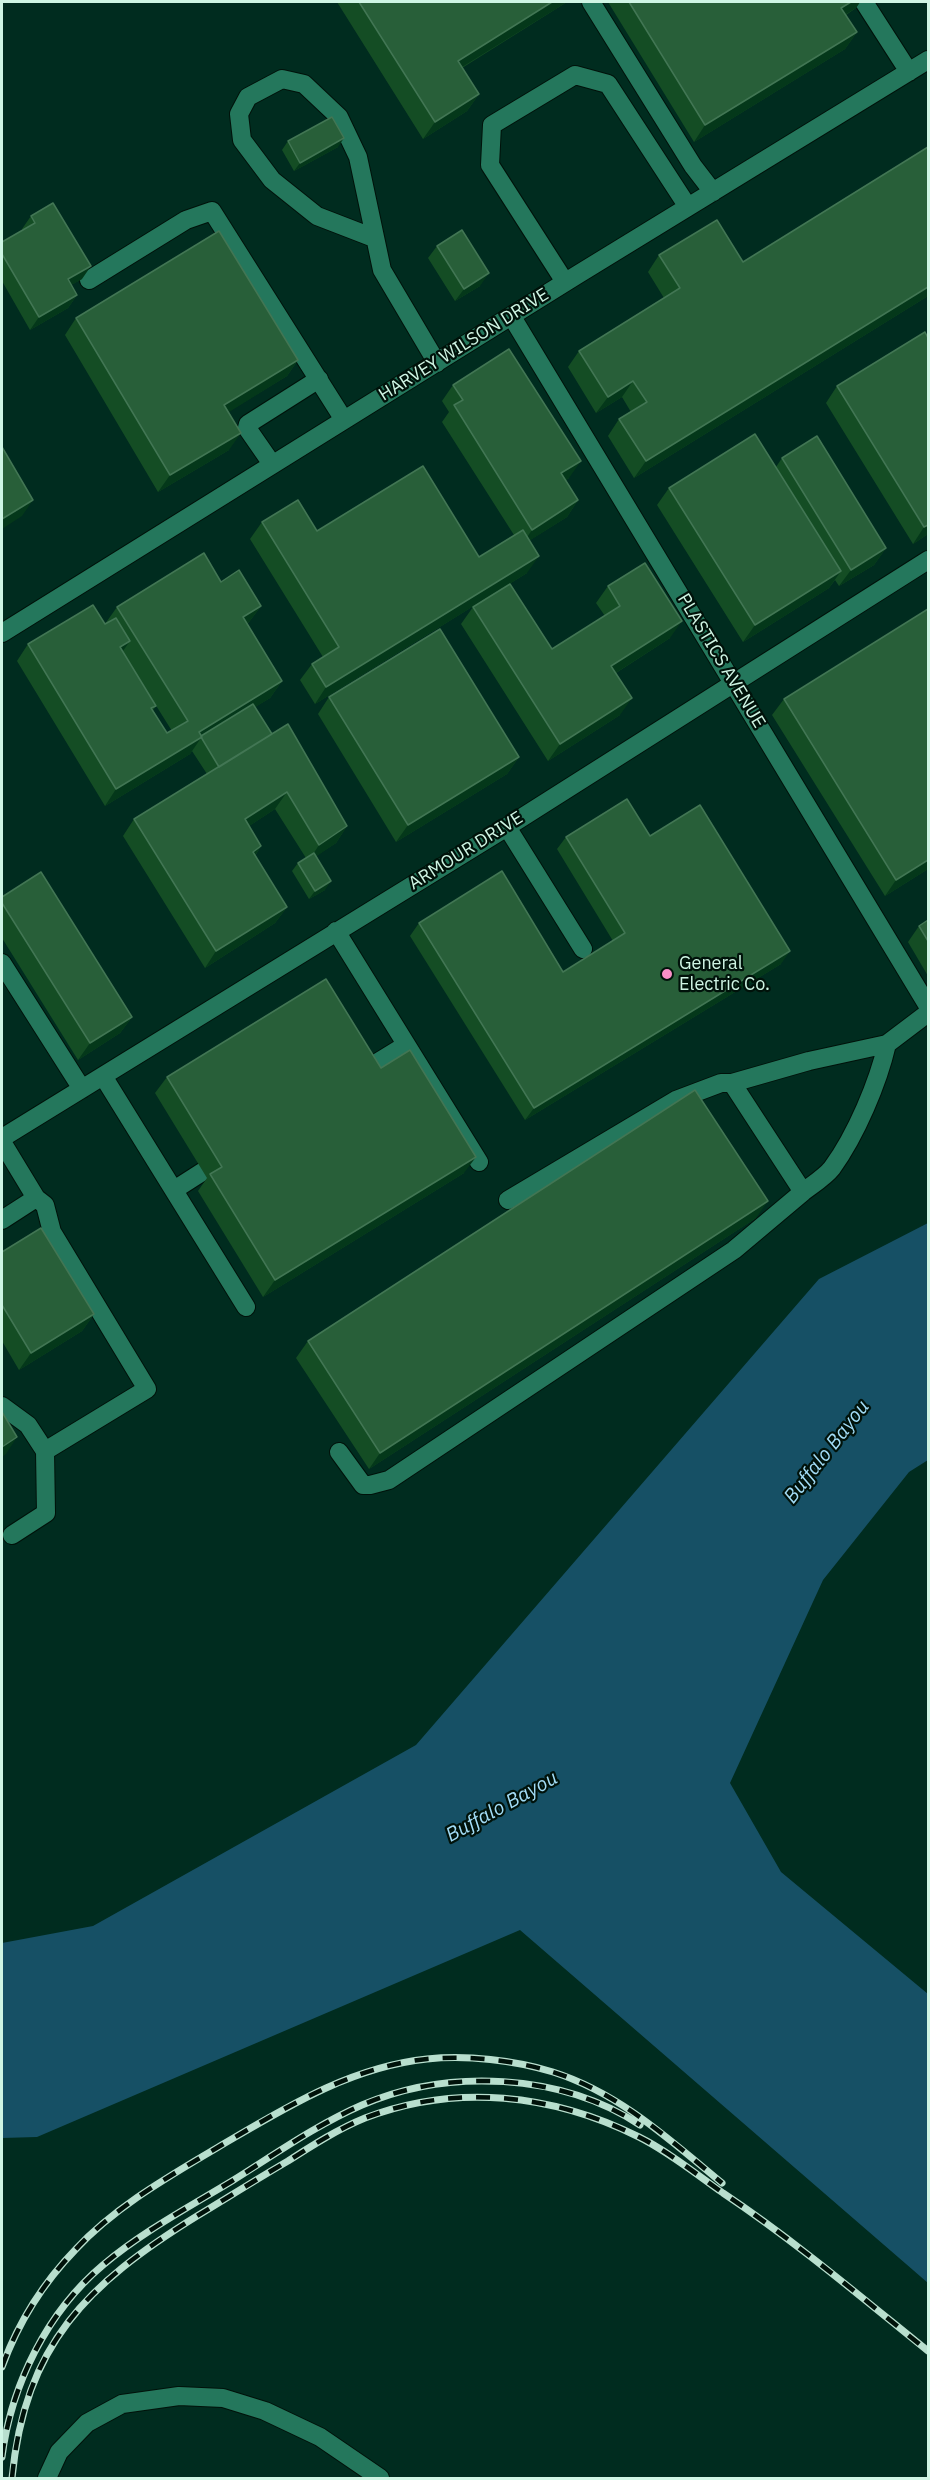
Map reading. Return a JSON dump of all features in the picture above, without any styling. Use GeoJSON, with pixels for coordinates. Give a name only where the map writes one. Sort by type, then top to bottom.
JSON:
{"type":"FeatureCollection","features":[{"type":"Feature","properties":{"kind":"street"},"geometry":{"type":"LineString","coordinates":[[591,2],[693,166],[713,192]]}},
{"type":"Feature","properties":{"kind":"street"},"geometry":{"type":"LineString","coordinates":[[864,2],[909,72]]}},
{"type":"Feature","properties":{"kind":"street","name":"HARVEY WILSON DRIVE"},"geometry":{"type":"LineString","coordinates":[[2,633],[565,282],[928,60]]}},
{"type":"Feature","properties":{"kind":"street"},"geometry":{"type":"LineString","coordinates":[[565,282],[490,165],[492,125],[575,75],[608,84],[688,207]]}},
{"type":"Feature","properties":{"kind":"street"},"geometry":{"type":"LineString","coordinates":[[374,238],[317,216],[272,180],[242,140],[239,114],[248,98],[282,79],[304,84],[339,117],[358,157],[382,270],[437,363]]}},
{"type":"Feature","properties":{"kind":"street"},"geometry":{"type":"LineString","coordinates":[[89,280],[186,220],[212,211],[344,420]]}},
{"type":"Feature","properties":{"kind":"street","name":"PLASTICS AVENUE"},"geometry":{"type":"LineString","coordinates":[[512,317],[928,1006]]}},
{"type":"Feature","properties":{"kind":"street"},"geometry":{"type":"LineString","coordinates":[[272,464],[248,428],[248,424],[319,379]]}},
{"type":"Feature","properties":{"kind":"street","name":"ARMOUR DRIVE"},"geometry":{"type":"LineString","coordinates":[[2,1140],[507,827],[928,560]]}},
{"type":"Feature","properties":{"kind":"street"},"geometry":{"type":"LineString","coordinates":[[507,827],[583,949]]}},
{"type":"Feature","properties":{"kind":"street"},"geometry":{"type":"LineString","coordinates":[[336,931],[479,1162]]}},
{"type":"Feature","properties":{"kind":"street"},"geometry":{"type":"LineString","coordinates":[[2,963],[82,1089]]}},
{"type":"Feature","properties":{"kind":"street"},"geometry":{"type":"LineString","coordinates":[[508,1200],[676,1100],[721,1083],[732,1083],[809,1061],[887,1044],[928,1013]]}},
{"type":"Feature","properties":{"kind":"street"},"geometry":{"type":"LineString","coordinates":[[339,1452],[363,1485],[389,1480],[734,1250],[831,1170],[879,1076],[887,1044]]}},
{"type":"Feature","properties":{"kind":"street"},"geometry":{"type":"LineString","coordinates":[[346,1082],[406,1045]]}},
{"type":"Feature","properties":{"kind":"street"},"geometry":{"type":"LineString","coordinates":[[103,1076],[246,1306]]}},
{"type":"Feature","properties":{"kind":"street"},"geometry":{"type":"LineString","coordinates":[[732,1083],[803,1192]]}},
{"type":"Feature","properties":{"kind":"street"},"geometry":{"type":"LineString","coordinates":[[2,1140],[36,1198],[45,1205],[52,1233],[147,1389],[45,1451]]}},
{"type":"Feature","properties":{"kind":"street"},"geometry":{"type":"LineString","coordinates":[[174,1190],[234,1152]]}},
{"type":"Feature","properties":{"kind":"street"},"geometry":{"type":"LineString","coordinates":[[2,1220],[36,1198]]}},
{"type":"Feature","properties":{"kind":"street"},"geometry":{"type":"LineString","coordinates":[[2,1406],[28,1425],[45,1451],[46,1513],[12,1535]]}},
{"type":"Feature","properties":{"kind":"street"},"geometry":{"type":"LineString","coordinates":[[47,2478],[59,2452],[87,2423],[122,2404],[179,2396],[223,2398],[265,2411],[320,2437],[380,2478]]}},
{"type":"Feature","properties":{"kind":"water","name":"Buffalo Bayou"},"geometry":{"type":"Polygon","coordinates":[[[928,1223],[928,1460],[909,1472],[823,1580],[730,1783],[781,1872],[928,1994],[928,2283],[520,1930],[37,2137],[2,2138],[2,1943],[93,1926],[416,1745],[819,1279],[928,1223]]]}},
{"type":"Feature","properties":{"kind":"building"},"geometry":{"type":"Polygon","coordinates":[[[359,2],[552,2],[458,61],[479,94],[435,122],[359,2]]]}},
{"type":"Feature","properties":{"kind":"building"},"geometry":{"type":"Polygon","coordinates":[[[629,2],[851,2],[841,8],[857,32],[705,125],[629,2]]]}},
{"type":"Feature","properties":{"kind":"building"},"geometry":{"type":"Polygon","coordinates":[[[332,117],[344,138],[300,163],[288,141],[332,117]]]}},
{"type":"Feature","properties":{"kind":"building"},"geometry":{"type":"Polygon","coordinates":[[[928,147],[928,287],[646,461],[619,419],[647,402],[633,381],[608,397],[579,351],[680,288],[659,255],[717,220],[743,262],[928,147]]]}},
{"type":"Feature","properties":{"kind":"building"},"geometry":{"type":"Polygon","coordinates":[[[53,203],[91,266],[68,279],[77,295],[39,317],[2,254],[2,242],[35,223],[31,216],[53,203]]]}},
{"type":"Feature","properties":{"kind":"building"},"geometry":{"type":"Polygon","coordinates":[[[462,230],[489,273],[464,289],[437,246],[462,230]]]}},
{"type":"Feature","properties":{"kind":"building"},"geometry":{"type":"Polygon","coordinates":[[[219,231],[298,360],[224,405],[241,433],[170,475],[76,318],[219,231]]]}},
{"type":"Feature","properties":{"kind":"building"},"geometry":{"type":"Polygon","coordinates":[[[925,332],[928,338],[928,525],[924,527],[837,386],[925,332]]]}},
{"type":"Feature","properties":{"kind":"building"},"geometry":{"type":"Polygon","coordinates":[[[509,349],[581,461],[561,473],[578,500],[532,530],[454,405],[463,400],[453,385],[509,349]]]}},
{"type":"Feature","properties":{"kind":"building"},"geometry":{"type":"Polygon","coordinates":[[[755,434],[841,571],[755,625],[669,488],[755,434]]]}},
{"type":"Feature","properties":{"kind":"building"},"geometry":{"type":"Polygon","coordinates":[[[817,436],[886,548],[851,570],[782,458],[817,436]]]}},
{"type":"Feature","properties":{"kind":"building"},"geometry":{"type":"Polygon","coordinates":[[[2,447],[33,500],[2,519],[2,447]]]}},
{"type":"Feature","properties":{"kind":"building"},"geometry":{"type":"Polygon","coordinates":[[[423,466],[479,557],[523,530],[539,556],[326,687],[312,664],[339,647],[262,522],[298,500],[317,531],[423,466]]]}},
{"type":"Feature","properties":{"kind":"building"},"geometry":{"type":"Polygon","coordinates":[[[204,553],[221,582],[239,570],[261,606],[243,617],[282,681],[199,732],[202,737],[116,789],[28,644],[93,605],[105,624],[116,618],[130,641],[120,647],[156,706],[151,708],[167,733],[188,721],[117,607],[204,553]]]}},
{"type":"Feature","properties":{"kind":"building"},"geometry":{"type":"Polygon","coordinates":[[[645,563],[682,621],[611,666],[632,698],[560,744],[473,607],[510,584],[552,649],[620,606],[608,586],[645,563]]]}},
{"type":"Feature","properties":{"kind":"building"},"geometry":{"type":"Polygon","coordinates":[[[928,609],[928,860],[896,880],[784,699],[928,609]]]}},
{"type":"Feature","properties":{"kind":"building"},"geometry":{"type":"Polygon","coordinates":[[[440,629],[519,757],[408,825],[329,697],[440,629]]]}},
{"type":"Feature","properties":{"kind":"building"},"geometry":{"type":"Polygon","coordinates":[[[253,704],[272,734],[219,767],[201,736],[253,704]]]}},
{"type":"Feature","properties":{"kind":"building"},"geometry":{"type":"Polygon","coordinates":[[[288,724],[347,826],[319,845],[287,792],[245,819],[261,846],[253,852],[287,907],[216,951],[134,819],[288,724]]]}},
{"type":"Feature","properties":{"kind":"building","name":"General Electric Co."},"geometry":{"type":"Polygon","coordinates":[[[627,799],[650,836],[700,805],[790,951],[534,1108],[419,923],[502,871],[563,972],[625,933],[566,837],[627,799]]]}},
{"type":"Feature","properties":{"kind":"building"},"geometry":{"type":"Polygon","coordinates":[[[314,853],[331,881],[315,891],[298,863],[314,853]]]}},
{"type":"Feature","properties":{"kind":"building"},"geometry":{"type":"Polygon","coordinates":[[[41,872],[132,1017],[90,1043],[2,903],[2,897],[41,872]]]}},
{"type":"Feature","properties":{"kind":"building"},"geometry":{"type":"Polygon","coordinates":[[[928,920],[928,941],[919,926],[928,920]]]}},
{"type":"Feature","properties":{"kind":"building"},"geometry":{"type":"Polygon","coordinates":[[[326,979],[381,1068],[410,1050],[476,1157],[275,1280],[210,1174],[222,1167],[167,1077],[326,979]]]}},
{"type":"Feature","properties":{"kind":"building"},"geometry":{"type":"Polygon","coordinates":[[[695,1090],[768,1201],[380,1453],[308,1341],[695,1090]]]}},
{"type":"Feature","properties":{"kind":"building"},"geometry":{"type":"Polygon","coordinates":[[[41,1228],[94,1314],[31,1353],[2,1305],[2,1252],[41,1228]]]}},
{"type":"Feature","properties":{"kind":"building"},"geometry":{"type":"Polygon","coordinates":[[[2,1412],[17,1437],[2,1447],[2,1412]]]}},
{"type":"Feature","properties":{"kind":"railway"},"geometry":{"type":"LineString","coordinates":[[2,2367],[24,2319],[42,2290],[76,2249],[126,2205],[182,2169],[294,2104],[345,2080],[399,2063],[427,2059],[474,2058],[522,2064],[553,2072],[577,2081],[622,2105],[663,2134],[722,2183]]}},
{"type":"Feature","properties":{"kind":"railway"},"geometry":{"type":"LineString","coordinates":[[2,2457],[14,2403],[23,2377],[49,2327],[83,2284],[118,2253],[150,2231],[295,2141],[345,2113],[395,2093],[431,2085],[467,2081],[504,2082],[540,2086],[575,2095],[609,2108],[640,2125]]}},
{"type":"Feature","properties":{"kind":"railway"},"geometry":{"type":"LineString","coordinates":[[12,2478],[19,2431],[31,2390],[47,2354],[68,2322],[94,2293],[158,2241],[345,2127],[399,2107],[434,2100],[469,2097],[504,2098],[539,2103],[606,2122],[639,2137],[672,2156],[776,2230],[928,2351]]}},
{"type":"Feature","properties":{"kind":"place","name":"General Electric Co."},"geometry":{"type":"Point","coordinates":[667,974]}}]}
